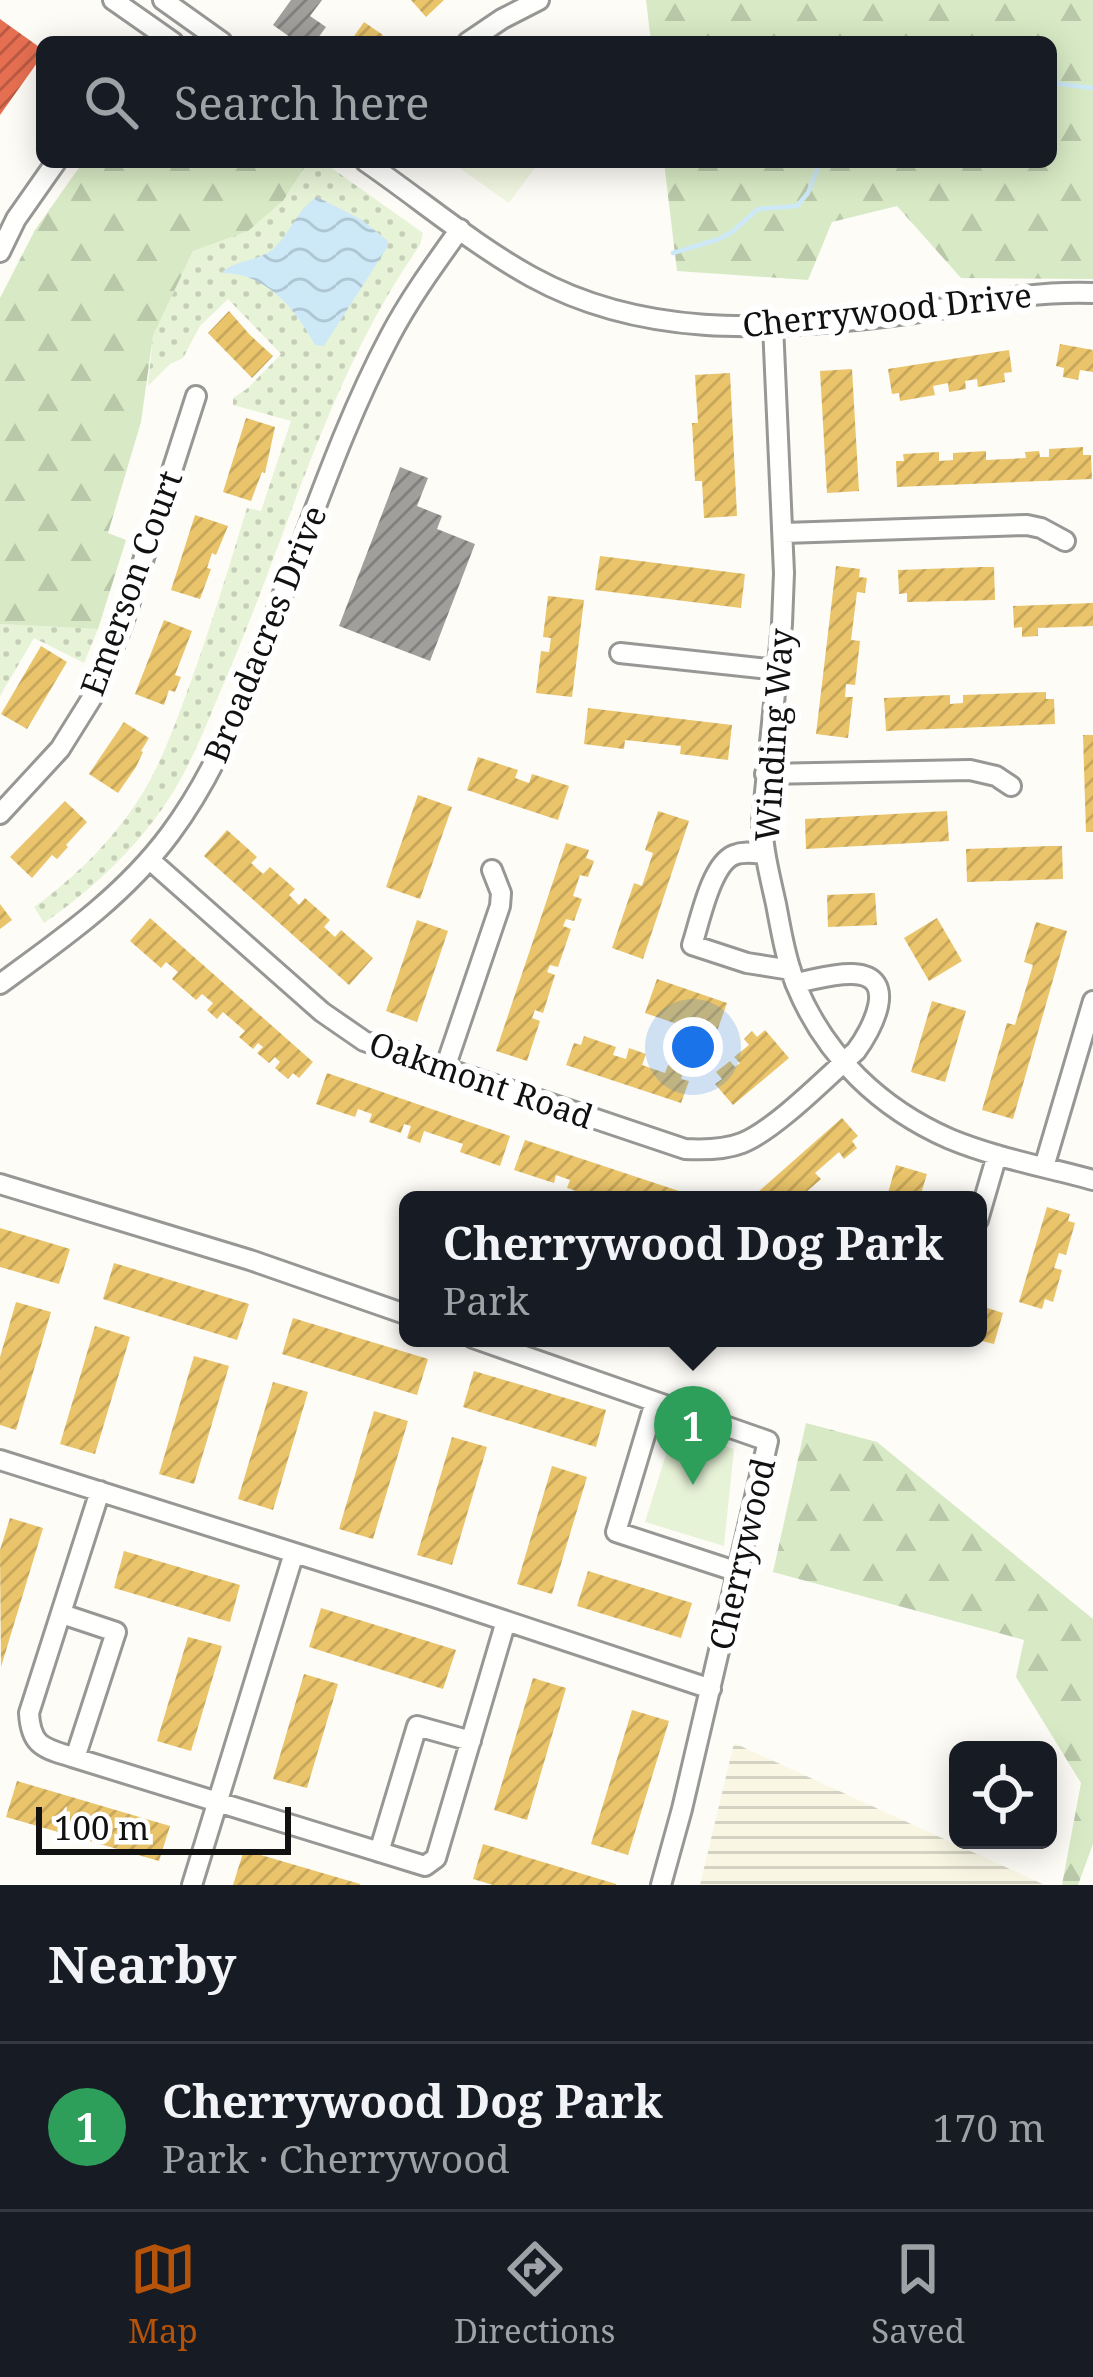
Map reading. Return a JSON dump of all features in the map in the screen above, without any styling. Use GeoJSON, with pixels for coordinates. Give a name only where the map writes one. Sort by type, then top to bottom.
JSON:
{"type":"FeatureCollection","features":[{"type":"Feature","properties":{"kind":"street"},"geometry":{"type":"LineString","coordinates":[[113,0],[146,34],[167,1],[214,36]]}},
{"type":"Feature","properties":{"kind":"street"},"geometry":{"type":"LineString","coordinates":[[477,36],[539,0]]}},
{"type":"Feature","properties":{"kind":"street"},"geometry":{"type":"LineString","coordinates":[[0,252],[8,213],[50,168]]}},
{"type":"Feature","properties":{"kind":"street","name":"Cherrywood Drive"},"geometry":{"type":"LineString","coordinates":[[374,168],[546,284],[627,314],[702,326],[773,326],[904,315],[1038,293],[1093,293]]}},
{"type":"Feature","properties":{"kind":"street","name":"Broadacres Drive"},"geometry":{"type":"LineString","coordinates":[[0,984],[86,921],[150,860],[216,763],[347,425],[407,305],[460,229]]}},
{"type":"Feature","properties":{"kind":"street","name":"Winding Way"},"geometry":{"type":"LineString","coordinates":[[773,326],[784,533],[783,611],[762,808],[765,854],[793,976],[820,1030],[843,1062],[902,1114],[953,1140],[1093,1180]]}},
{"type":"Feature","properties":{"kind":"street","name":"Emerson Court"},"geometry":{"type":"LineString","coordinates":[[0,814],[52,760],[95,693],[123,623],[196,396]]}},
{"type":"Feature","properties":{"kind":"street"},"geometry":{"type":"LineString","coordinates":[[784,533],[1027,525],[1065,541]]}},
{"type":"Feature","properties":{"kind":"street"},"geometry":{"type":"LineString","coordinates":[[620,653],[778,670]]}},
{"type":"Feature","properties":{"kind":"street"},"geometry":{"type":"LineString","coordinates":[[765,774],[970,770],[996,776],[1011,786]]}},
{"type":"Feature","properties":{"kind":"street"},"geometry":{"type":"LineString","coordinates":[[765,854],[737,854],[724,862],[713,880],[692,945],[793,976]]}},
{"type":"Feature","properties":{"kind":"street","name":"Oakmont Road"},"geometry":{"type":"LineString","coordinates":[[150,860],[337,1024],[364,1041],[670,1145],[700,1150],[731,1146],[761,1133],[856,1051],[873,1025],[880,1000],[877,987],[868,978],[852,974],[793,976]]}},
{"type":"Feature","properties":{"kind":"street"},"geometry":{"type":"LineString","coordinates":[[446,1068],[500,906],[501,893],[492,870]]}},
{"type":"Feature","properties":{"kind":"street"},"geometry":{"type":"LineString","coordinates":[[1044,1167],[1093,1001]]}},
{"type":"Feature","properties":{"kind":"street"},"geometry":{"type":"LineString","coordinates":[[986,1191],[997,1154]]}},
{"type":"Feature","properties":{"kind":"street"},"geometry":{"type":"LineString","coordinates":[[0,1184],[250,1260],[399,1312]]}},
{"type":"Feature","properties":{"kind":"street","name":"Cherrywood"},"geometry":{"type":"LineString","coordinates":[[499,1347],[768,1441],[661,1885]]}},
{"type":"Feature","properties":{"kind":"street"},"geometry":{"type":"LineString","coordinates":[[655,1402],[616,1532],[738,1572]]}},
{"type":"Feature","properties":{"kind":"street","name":"Cherrywood"},"geometry":{"type":"LineString","coordinates":[[0,1460],[711,1690]]}},
{"type":"Feature","properties":{"kind":"street"},"geometry":{"type":"LineString","coordinates":[[100,1491],[29,1713],[30,1732],[41,1747],[75,1758],[425,1867],[436,1858],[506,1621]]}},
{"type":"Feature","properties":{"kind":"street"},"geometry":{"type":"LineString","coordinates":[[193,1885],[294,1552]]}},
{"type":"Feature","properties":{"kind":"street"},"geometry":{"type":"LineString","coordinates":[[62,1614],[116,1632],[75,1758]]}},
{"type":"Feature","properties":{"kind":"street"},"geometry":{"type":"LineString","coordinates":[[379,1852],[417,1726],[470,1741]]}},
{"type":"Feature","properties":{"kind":"shaded area"},"geometry":{"type":"Polygon","coordinates":[[[734,1743],[949,1841],[949,1849],[966,1849],[1045,1885],[700,1885],[734,1743]]]}},
{"type":"Feature","properties":{"kind":"green space"},"geometry":{"type":"Polygon","coordinates":[[[646,0],[1093,0],[1093,279],[961,278],[897,206],[832,222],[808,280],[677,271],[665,168],[1057,168],[1057,36],[650,36],[646,0]]]}},
{"type":"Feature","properties":{"kind":"green space"},"geometry":{"type":"Polygon","coordinates":[[[79,168],[304,168],[283,201],[248,231],[193,251],[153,336],[141,422],[108,533],[126,540],[98,629],[0,624],[0,298],[35,230],[79,168]]]}},
{"type":"Feature","properties":{"kind":"green space"},"geometry":{"type":"Polygon","coordinates":[[[304,168],[331,168],[423,233],[420,245],[388,295],[335,401],[249,623],[181,778],[123,856],[44,923],[34,907],[103,846],[153,774],[198,662],[247,508],[261,511],[291,421],[233,405],[233,398],[281,354],[228,299],[200,326],[183,358],[148,386],[153,336],[193,251],[248,230],[283,201],[304,168]]]}},
{"type":"Feature","properties":{"kind":"green space"},"geometry":{"type":"Polygon","coordinates":[[[459,168],[535,168],[509,203],[459,168]]]}},
{"type":"Feature","properties":{"kind":"green space"},"geometry":{"type":"Polygon","coordinates":[[[0,624],[98,629],[84,663],[34,638],[0,696],[0,624]]]}},
{"type":"Feature","properties":{"kind":"green space"},"geometry":{"type":"Polygon","coordinates":[[[806,1423],[877,1442],[1093,1619],[1093,1844],[1078,1885],[1062,1885],[1081,1783],[1016,1677],[1024,1640],[773,1572],[806,1423]]]}},
{"type":"Feature","properties":{"kind":"green space"},"geometry":{"type":"Polygon","coordinates":[[[674,1429],[734,1449],[724,1546],[645,1522],[674,1429]]]}},
{"type":"Feature","properties":{"kind":"water"},"geometry":{"type":"Polygon","coordinates":[[[317,197],[362,220],[388,241],[324,346],[315,345],[288,306],[265,286],[221,273],[273,249],[317,197]]]}},
{"type":"Feature","properties":{"kind":"building: Homes"},"geometry":{"type":"Polygon","coordinates":[[[411,0],[444,0],[426,17],[411,0]]]}},
{"type":"Feature","properties":{"kind":"building: Homes"},"geometry":{"type":"Polygon","coordinates":[[[364,22],[383,35],[382,36],[354,36],[364,22]]]}},
{"type":"Feature","properties":{"kind":"building: Homes"},"geometry":{"type":"Polygon","coordinates":[[[229,311],[273,356],[252,378],[208,333],[229,311]]]}},
{"type":"Feature","properties":{"kind":"building: Homes"},"geometry":{"type":"Polygon","coordinates":[[[1060,344],[1093,350],[1093,372],[1080,370],[1078,380],[1063,377],[1064,368],[1056,366],[1060,344]]]}},
{"type":"Feature","properties":{"kind":"building: Homes"},"geometry":{"type":"Polygon","coordinates":[[[1009,350],[1012,372],[1004,373],[1005,382],[978,387],[977,379],[965,381],[966,389],[949,392],[948,383],[933,386],[935,395],[900,401],[899,393],[892,394],[888,369],[1009,350]]]}},
{"type":"Feature","properties":{"kind":"building: Homes"},"geometry":{"type":"Polygon","coordinates":[[[852,369],[859,491],[827,493],[820,371],[852,369]]]}},
{"type":"Feature","properties":{"kind":"building: Homes"},"geometry":{"type":"Polygon","coordinates":[[[730,373],[737,516],[704,518],[702,481],[695,481],[695,375],[730,373]]]}},
{"type":"Feature","properties":{"kind":"building: Homes"},"geometry":{"type":"Polygon","coordinates":[[[246,418],[275,427],[265,473],[251,501],[223,492],[246,418]]]}},
{"type":"Feature","properties":{"kind":"building: Homes"},"geometry":{"type":"Polygon","coordinates":[[[1083,447],[1083,455],[1091,455],[1092,479],[897,487],[896,461],[904,461],[903,454],[939,452],[939,461],[953,460],[953,453],[986,451],[986,460],[1026,458],[1025,452],[1039,451],[1040,457],[1049,457],[1049,449],[1083,447]]]}},
{"type":"Feature","properties":{"kind":"building: Homes"},"geometry":{"type":"Polygon","coordinates":[[[195,515],[228,526],[216,555],[212,553],[200,599],[171,590],[195,515]]]}},
{"type":"Feature","properties":{"kind":"building: Homes"},"geometry":{"type":"Polygon","coordinates":[[[600,556],[745,574],[741,608],[595,590],[600,556]]]}},
{"type":"Feature","properties":{"kind":"building: Homes"},"geometry":{"type":"Polygon","coordinates":[[[836,566],[860,569],[859,577],[867,578],[865,593],[857,592],[851,640],[860,641],[855,685],[846,684],[845,697],[853,697],[848,738],[816,734],[836,566]]]}},
{"type":"Feature","properties":{"kind":"building: Homes"},"geometry":{"type":"Polygon","coordinates":[[[994,567],[995,600],[907,602],[907,593],[899,594],[898,570],[994,567]]]}},
{"type":"Feature","properties":{"kind":"building: Homes"},"geometry":{"type":"Polygon","coordinates":[[[548,596],[584,600],[572,697],[536,693],[541,651],[549,652],[551,638],[543,637],[548,596]]]}},
{"type":"Feature","properties":{"kind":"building: Homes"},"geometry":{"type":"Polygon","coordinates":[[[1093,603],[1093,626],[1038,628],[1038,636],[1022,637],[1022,627],[1014,628],[1013,606],[1093,603]]]}},
{"type":"Feature","properties":{"kind":"building: Homes"},"geometry":{"type":"Polygon","coordinates":[[[164,620],[192,631],[175,675],[181,677],[164,705],[135,694],[164,620]]]}},
{"type":"Feature","properties":{"kind":"building: Homes"},"geometry":{"type":"Polygon","coordinates":[[[41,646],[67,662],[27,729],[1,714],[41,646]]]}},
{"type":"Feature","properties":{"kind":"building: Homes"},"geometry":{"type":"Polygon","coordinates":[[[1046,692],[1046,699],[1054,699],[1055,724],[886,731],[884,698],[950,695],[950,704],[963,703],[963,695],[1046,692]]]}},
{"type":"Feature","properties":{"kind":"building: Homes"},"geometry":{"type":"Polygon","coordinates":[[[588,708],[732,725],[728,760],[680,754],[681,746],[625,740],[624,749],[584,744],[588,708]]]}},
{"type":"Feature","properties":{"kind":"building: Homes"},"geometry":{"type":"Polygon","coordinates":[[[124,722],[149,738],[118,793],[89,774],[124,722]]]}},
{"type":"Feature","properties":{"kind":"building: Homes"},"geometry":{"type":"Polygon","coordinates":[[[1083,735],[1093,735],[1093,832],[1086,832],[1083,735]]]}},
{"type":"Feature","properties":{"kind":"building: Homes"},"geometry":{"type":"Polygon","coordinates":[[[478,757],[518,770],[515,778],[529,783],[532,774],[569,786],[558,820],[467,790],[478,757]]]}},
{"type":"Feature","properties":{"kind":"building: Homes"},"geometry":{"type":"Polygon","coordinates":[[[418,795],[452,807],[420,899],[386,887],[418,795]]]}},
{"type":"Feature","properties":{"kind":"building: Homes"},"geometry":{"type":"Polygon","coordinates":[[[65,801],[87,822],[57,859],[52,855],[32,878],[10,857],[65,801]]]}},
{"type":"Feature","properties":{"kind":"building: Homes"},"geometry":{"type":"Polygon","coordinates":[[[658,811],[689,821],[643,959],[612,948],[634,883],[642,886],[653,853],[645,850],[658,811]]]}},
{"type":"Feature","properties":{"kind":"building: Homes"},"geometry":{"type":"Polygon","coordinates":[[[947,811],[949,841],[806,849],[805,819],[947,811]]]}},
{"type":"Feature","properties":{"kind":"building: Homes"},"geometry":{"type":"Polygon","coordinates":[[[227,830],[257,857],[251,863],[263,874],[270,867],[295,889],[289,895],[299,905],[305,898],[330,920],[324,927],[335,937],[341,930],[373,958],[349,985],[204,856],[227,830]]]}},
{"type":"Feature","properties":{"kind":"building: Homes"},"geometry":{"type":"Polygon","coordinates":[[[566,843],[589,850],[586,858],[594,861],[588,877],[580,875],[573,896],[582,899],[574,921],[566,919],[563,926],[571,929],[558,967],[550,965],[547,972],[555,975],[543,1013],[535,1010],[532,1018],[540,1021],[527,1061],[496,1051],[566,843]]]}},
{"type":"Feature","properties":{"kind":"building: Homes"},"geometry":{"type":"Polygon","coordinates":[[[1062,846],[1063,879],[967,882],[966,849],[1062,846]]]}},
{"type":"Feature","properties":{"kind":"building: Homes"},"geometry":{"type":"Polygon","coordinates":[[[875,893],[877,925],[828,927],[827,895],[875,893]]]}},
{"type":"Feature","properties":{"kind":"building: Homes"},"geometry":{"type":"Polygon","coordinates":[[[0,904],[12,920],[0,929],[0,904]]]}},
{"type":"Feature","properties":{"kind":"building: Homes"},"geometry":{"type":"Polygon","coordinates":[[[150,918],[313,1062],[299,1078],[293,1073],[288,1079],[275,1068],[280,1062],[275,1057],[269,1063],[257,1053],[263,1047],[258,1043],[253,1049],[239,1037],[245,1031],[223,1012],[217,1019],[207,1010],[213,1003],[202,994],[196,1000],[172,979],[178,972],[166,962],[161,968],[130,941],[150,918]]]}},
{"type":"Feature","properties":{"kind":"building: Homes"},"geometry":{"type":"Polygon","coordinates":[[[937,918],[962,961],[929,981],[904,938],[937,918]]]}},
{"type":"Feature","properties":{"kind":"building: Homes"},"geometry":{"type":"Polygon","coordinates":[[[417,920],[448,931],[417,1022],[386,1011],[417,920]]]}},
{"type":"Feature","properties":{"kind":"building: Homes"},"geometry":{"type":"Polygon","coordinates":[[[1036,922],[1067,931],[1013,1119],[982,1110],[1007,1023],[1015,1025],[1033,965],[1024,962],[1036,922]]]}},
{"type":"Feature","properties":{"kind":"building: Homes"},"geometry":{"type":"Polygon","coordinates":[[[657,979],[727,1003],[715,1037],[645,1013],[657,979]]]}},
{"type":"Feature","properties":{"kind":"building: Homes"},"geometry":{"type":"Polygon","coordinates":[[[932,1001],[966,1011],[945,1082],[911,1072],[932,1001]]]}},
{"type":"Feature","properties":{"kind":"building: Homes"},"geometry":{"type":"Polygon","coordinates":[[[765,1030],[789,1058],[733,1105],[715,1084],[722,1079],[716,1072],[730,1061],[735,1067],[740,1063],[734,1057],[749,1045],[744,1039],[752,1031],[757,1037],[765,1030]]]}},
{"type":"Feature","properties":{"kind":"building: Homes"},"geometry":{"type":"Polygon","coordinates":[[[584,1036],[616,1047],[613,1055],[626,1059],[629,1048],[646,1054],[642,1065],[665,1073],[668,1065],[684,1070],[681,1079],[689,1081],[681,1103],[566,1065],[574,1043],[581,1045],[584,1036]]]}},
{"type":"Feature","properties":{"kind":"building: Homes"},"geometry":{"type":"Polygon","coordinates":[[[327,1073],[510,1136],[500,1166],[460,1152],[463,1144],[424,1131],[420,1143],[407,1138],[411,1126],[404,1124],[401,1133],[369,1122],[372,1114],[358,1109],[355,1117],[316,1104],[327,1073]]]}},
{"type":"Feature","properties":{"kind":"building: Homes"},"geometry":{"type":"Polygon","coordinates":[[[842,1118],[858,1136],[852,1141],[857,1148],[844,1159],[839,1152],[815,1173],[821,1179],[807,1191],[759,1191],[842,1118]]]}},
{"type":"Feature","properties":{"kind":"building: Homes"},"geometry":{"type":"Polygon","coordinates":[[[525,1140],[679,1191],[576,1191],[567,1188],[570,1180],[556,1175],[554,1183],[514,1170],[525,1140]]]}},
{"type":"Feature","properties":{"kind":"building: Homes"},"geometry":{"type":"Polygon","coordinates":[[[896,1165],[927,1174],[922,1191],[889,1191],[896,1165]]]}},
{"type":"Feature","properties":{"kind":"building: Homes"},"geometry":{"type":"Polygon","coordinates":[[[1047,1207],[1070,1214],[1068,1221],[1075,1223],[1066,1255],[1059,1253],[1054,1268],[1062,1270],[1053,1302],[1045,1299],[1042,1309],[1019,1302],[1047,1207]]]}},
{"type":"Feature","properties":{"kind":"building: Homes"},"geometry":{"type":"Polygon","coordinates":[[[0,1228],[70,1249],[59,1284],[0,1267],[0,1228]]]}},
{"type":"Feature","properties":{"kind":"building: Homes"},"geometry":{"type":"Polygon","coordinates":[[[114,1263],[249,1304],[237,1340],[103,1299],[114,1263]]]}},
{"type":"Feature","properties":{"kind":"building: Homes"},"geometry":{"type":"Polygon","coordinates":[[[16,1302],[51,1312],[16,1430],[0,1425],[0,1357],[16,1302]]]}},
{"type":"Feature","properties":{"kind":"building: Homes"},"geometry":{"type":"Polygon","coordinates":[[[987,1308],[1003,1313],[994,1344],[987,1342],[987,1308]]]}},
{"type":"Feature","properties":{"kind":"building: Homes"},"geometry":{"type":"Polygon","coordinates":[[[293,1318],[428,1359],[417,1395],[282,1354],[293,1318]]]}},
{"type":"Feature","properties":{"kind":"building: Homes"},"geometry":{"type":"Polygon","coordinates":[[[95,1326],[130,1337],[95,1454],[60,1444],[95,1326]]]}},
{"type":"Feature","properties":{"kind":"building: Homes"},"geometry":{"type":"Polygon","coordinates":[[[194,1356],[229,1366],[194,1484],[159,1474],[194,1356]]]}},
{"type":"Feature","properties":{"kind":"building: Homes"},"geometry":{"type":"Polygon","coordinates":[[[474,1371],[606,1410],[596,1447],[463,1407],[474,1371]]]}},
{"type":"Feature","properties":{"kind":"building: Homes"},"geometry":{"type":"Polygon","coordinates":[[[273,1382],[308,1392],[273,1510],[238,1499],[273,1382]]]}},
{"type":"Feature","properties":{"kind":"building: Homes"},"geometry":{"type":"Polygon","coordinates":[[[374,1411],[408,1421],[373,1539],[339,1529],[374,1411]]]}},
{"type":"Feature","properties":{"kind":"building: Homes"},"geometry":{"type":"Polygon","coordinates":[[[452,1437],[487,1447],[452,1565],[417,1555],[452,1437]]]}},
{"type":"Feature","properties":{"kind":"building: Homes"},"geometry":{"type":"Polygon","coordinates":[[[552,1466],[587,1477],[552,1594],[517,1584],[552,1466]]]}},
{"type":"Feature","properties":{"kind":"building: Homes"},"geometry":{"type":"Polygon","coordinates":[[[10,1518],[43,1528],[1,1667],[0,1550],[10,1518]]]}},
{"type":"Feature","properties":{"kind":"building: Homes"},"geometry":{"type":"Polygon","coordinates":[[[124,1551],[240,1585],[230,1622],[114,1588],[124,1551]]]}},
{"type":"Feature","properties":{"kind":"building: Homes"},"geometry":{"type":"Polygon","coordinates":[[[588,1571],[692,1603],[681,1638],[577,1606],[588,1571]]]}},
{"type":"Feature","properties":{"kind":"building: Homes"},"geometry":{"type":"Polygon","coordinates":[[[321,1608],[456,1650],[443,1689],[309,1647],[321,1608]]]}},
{"type":"Feature","properties":{"kind":"building: Homes"},"geometry":{"type":"Polygon","coordinates":[[[188,1637],[222,1646],[191,1751],[157,1741],[188,1637]]]}},
{"type":"Feature","properties":{"kind":"building: Homes"},"geometry":{"type":"Polygon","coordinates":[[[304,1674],[338,1684],[307,1788],[273,1779],[304,1674]]]}},
{"type":"Feature","properties":{"kind":"building: Homes"},"geometry":{"type":"Polygon","coordinates":[[[533,1678],[566,1688],[527,1820],[494,1810],[533,1678]]]}},
{"type":"Feature","properties":{"kind":"building: Homes"},"geometry":{"type":"Polygon","coordinates":[[[632,1710],[669,1721],[628,1855],[591,1844],[632,1710]]]}},
{"type":"Feature","properties":{"kind":"building: Homes"},"geometry":{"type":"Polygon","coordinates":[[[17,1781],[170,1826],[159,1861],[6,1817],[17,1781]]]}},
{"type":"Feature","properties":{"kind":"building: Homes"},"geometry":{"type":"Polygon","coordinates":[[[483,1844],[616,1885],[493,1885],[473,1879],[483,1844]]]}},
{"type":"Feature","properties":{"kind":"building: Homes"},"geometry":{"type":"Polygon","coordinates":[[[244,1850],[360,1884],[360,1885],[233,1885],[244,1850]]]}},
{"type":"Feature","properties":{"kind":"building: Shops"},"geometry":{"type":"Polygon","coordinates":[[[0,19],[36,45],[36,64],[0,115],[0,19]]]}},
{"type":"Feature","properties":{"kind":"building: Other"},"geometry":{"type":"Polygon","coordinates":[[[291,0],[322,0],[310,16],[326,27],[319,36],[289,36],[273,25],[291,0]]]}},
{"type":"Feature","properties":{"kind":"building: Other"},"geometry":{"type":"Polygon","coordinates":[[[400,467],[428,478],[417,506],[442,516],[437,529],[475,544],[430,661],[339,626],[400,467]]]}},
{"type":"Feature","properties":{"kind":"waterway"},"geometry":{"type":"LineString","coordinates":[[1057,84],[1093,88]]}},
{"type":"Feature","properties":{"kind":"waterway"},"geometry":{"type":"LineString","coordinates":[[673,253],[719,239],[758,209],[797,206],[818,168]]}},
{"type":"Feature","properties":{"kind":"place","name":"Cherrywood Dog Park"},"geometry":{"type":"Point","coordinates":[693,1485]}}]}
